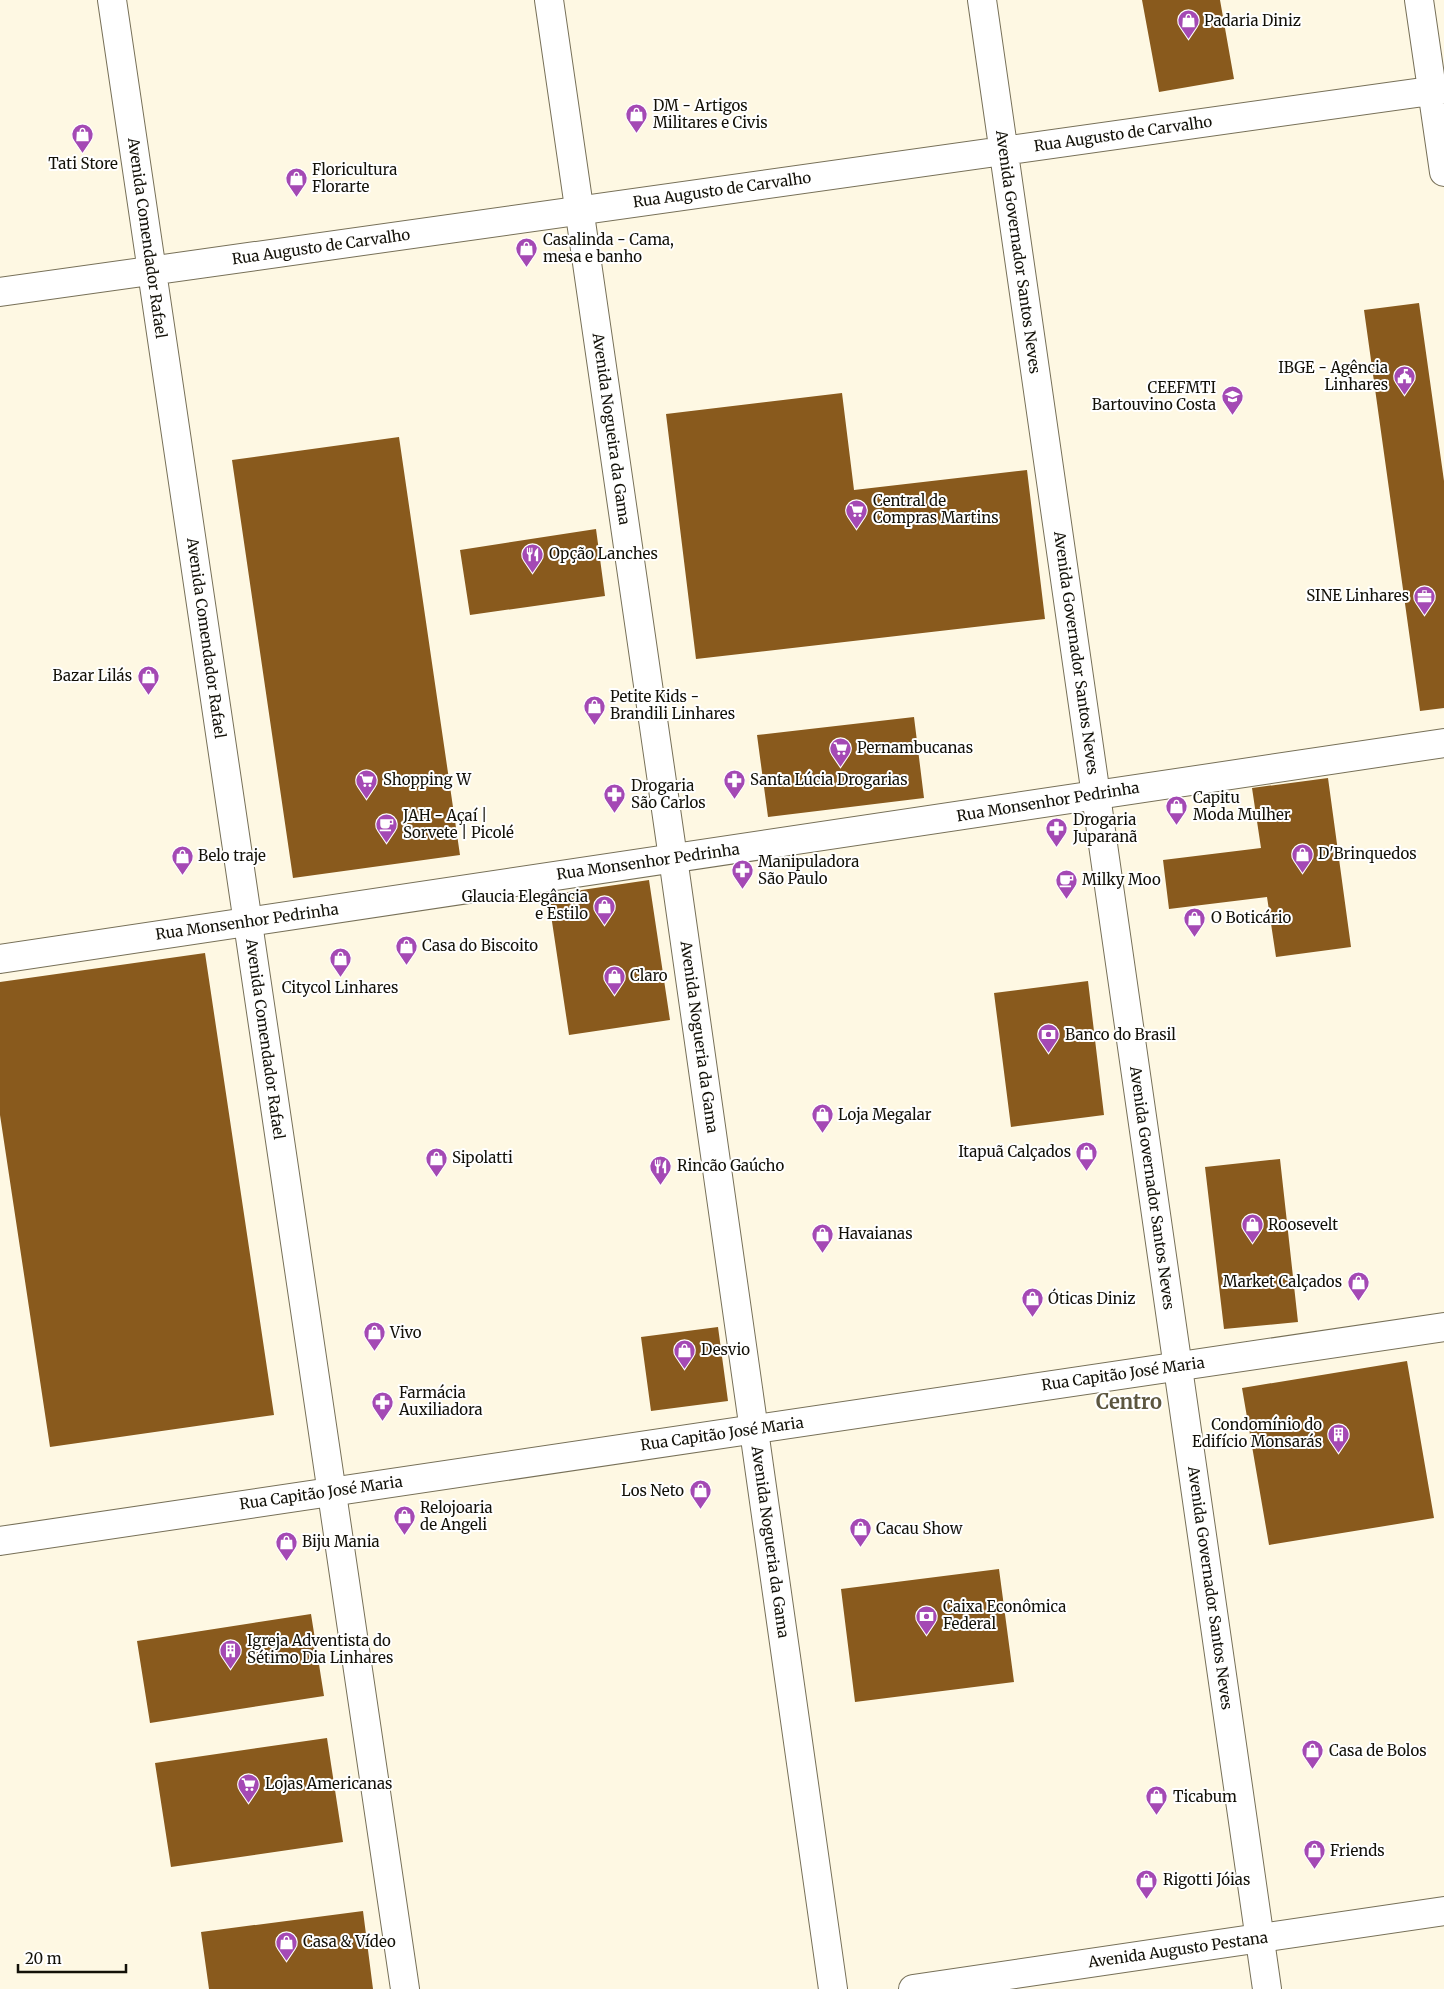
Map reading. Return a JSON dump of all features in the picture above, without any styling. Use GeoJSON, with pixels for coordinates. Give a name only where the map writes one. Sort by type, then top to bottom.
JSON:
{"type":"FeatureCollection","features":[{"type":"Feature","properties":{"kind":"street","name":"Avenida Comendador Rafael"},"geometry":{"type":"LineString","coordinates":[[112,0],[404,1989]]}},
{"type":"Feature","properties":{"kind":"street","name":"Avenida Nogueira da Gama"},"geometry":{"type":"LineString","coordinates":[[549,0],[673,858]]}},
{"type":"Feature","properties":{"kind":"street","name":"Avenida Governador Santos Neves"},"geometry":{"type":"LineString","coordinates":[[982,0],[1267,1989]]}},
{"type":"Feature","properties":{"kind":"street"},"geometry":{"type":"LineString","coordinates":[[1419,0],[1438,90],[1444,172]]}},
{"type":"Feature","properties":{"kind":"street","name":"Rua Augusto de Carvalho"},"geometry":{"type":"LineString","coordinates":[[0,292],[1438,90]]}},
{"type":"Feature","properties":{"kind":"street","name":"Rua Monsenhor Pedrinha"},"geometry":{"type":"LineString","coordinates":[[0,959],[1444,743]]}},
{"type":"Feature","properties":{"kind":"street","name":"Avenida Nogueria da Gama"},"geometry":{"type":"LineString","coordinates":[[673,858],[833,1989]]}},
{"type":"Feature","properties":{"kind":"street","name":"Rua Capitão José Maria"},"geometry":{"type":"LineString","coordinates":[[0,1540],[1444,1327]]}},
{"type":"Feature","properties":{"kind":"street","name":"Avenida Augusto Pestana"},"geometry":{"type":"LineString","coordinates":[[913,1989],[1444,1911]]}},
{"type":"Feature","properties":{"kind":"building","name":"Padaria Diniz"},"geometry":{"type":"Polygon","coordinates":[[[1142,0],[1220,0],[1234,79],[1159,92],[1142,0]]]}},
{"type":"Feature","properties":{"kind":"building","name":"IBGE - Agência Linhares"},"geometry":{"type":"Polygon","coordinates":[[[1419,303],[1444,481],[1444,708],[1420,711],[1364,310],[1419,303]]]}},
{"type":"Feature","properties":{"kind":"building","name":"Central de Compras Martins"},"geometry":{"type":"Polygon","coordinates":[[[842,393],[854,490],[1027,470],[1045,619],[696,659],[666,414],[842,393]]]}},
{"type":"Feature","properties":{"kind":"building"},"geometry":{"type":"Polygon","coordinates":[[[399,437],[460,855],[293,878],[232,460],[399,437]]]}},
{"type":"Feature","properties":{"kind":"building","name":"Opção Lanches"},"geometry":{"type":"Polygon","coordinates":[[[596,529],[605,596],[470,615],[460,550],[596,529]]]}},
{"type":"Feature","properties":{"kind":"building","name":"Pernambucanas"},"geometry":{"type":"Polygon","coordinates":[[[914,717],[924,798],[768,817],[757,735],[914,717]]]}},
{"type":"Feature","properties":{"kind":"building","name":"D'Brinquedos"},"geometry":{"type":"Polygon","coordinates":[[[1328,778],[1351,947],[1276,957],[1267,897],[1169,909],[1163,860],[1261,848],[1252,788],[1328,778]]]}},
{"type":"Feature","properties":{"kind":"building"},"geometry":{"type":"Polygon","coordinates":[[[649,880],[670,1020],[569,1035],[548,895],[649,880]]]}},
{"type":"Feature","properties":{"kind":"building"},"geometry":{"type":"Polygon","coordinates":[[[205,953],[274,1415],[50,1447],[0,1115],[0,982],[205,953]]]}},
{"type":"Feature","properties":{"kind":"building","name":"Banco do Brasil"},"geometry":{"type":"Polygon","coordinates":[[[1088,981],[1104,1115],[1011,1127],[994,993],[1088,981]]]}},
{"type":"Feature","properties":{"kind":"building","name":"Roosevelt"},"geometry":{"type":"Polygon","coordinates":[[[1280,1159],[1298,1322],[1224,1329],[1205,1167],[1280,1159]]]}},
{"type":"Feature","properties":{"kind":"building","name":"Desvio"},"geometry":{"type":"Polygon","coordinates":[[[718,1327],[728,1401],[651,1411],[641,1337],[718,1327]]]}},
{"type":"Feature","properties":{"kind":"building","name":"Condomínio do Edifício Monsarás"},"geometry":{"type":"Polygon","coordinates":[[[1407,1361],[1434,1518],[1269,1545],[1242,1388],[1407,1361]]]}},
{"type":"Feature","properties":{"kind":"building","name":"Caixa Econômica Federal"},"geometry":{"type":"Polygon","coordinates":[[[999,1569],[1014,1682],[855,1702],[841,1589],[999,1569]]]}},
{"type":"Feature","properties":{"kind":"building","name":"Igreja Adventista do Sétimo Dia Linhares"},"geometry":{"type":"Polygon","coordinates":[[[311,1614],[324,1696],[150,1723],[137,1641],[311,1614]]]}},
{"type":"Feature","properties":{"kind":"building","name":"Lojas Americanas"},"geometry":{"type":"Polygon","coordinates":[[[327,1738],[343,1842],[171,1867],[155,1763],[327,1738]]]}},
{"type":"Feature","properties":{"kind":"building","name":"Casa & Vídeo"},"geometry":{"type":"Polygon","coordinates":[[[363,1911],[373,1989],[209,1989],[201,1932],[363,1911]]]}},
{"type":"Feature","properties":{"kind":"place","name":"Padaria Diniz"},"geometry":{"type":"Point","coordinates":[1188,40]}},
{"type":"Feature","properties":{"kind":"place","name":"DM - Artigos Militares e Civis"},"geometry":{"type":"Point","coordinates":[637,134]}},
{"type":"Feature","properties":{"kind":"place","name":"Tati Store"},"geometry":{"type":"Point","coordinates":[83,154]}},
{"type":"Feature","properties":{"kind":"place","name":"Floricultura Florarte"},"geometry":{"type":"Point","coordinates":[296,198]}},
{"type":"Feature","properties":{"kind":"place","name":"Casalinda - Cama, mesa e banho"},"geometry":{"type":"Point","coordinates":[527,268]}},
{"type":"Feature","properties":{"kind":"place","name":"IBGE - Agência Linhares"},"geometry":{"type":"Point","coordinates":[1404,396]}},
{"type":"Feature","properties":{"kind":"place","name":"CEEFMTI Bartouvino Costa"},"geometry":{"type":"Point","coordinates":[1232,416]}},
{"type":"Feature","properties":{"kind":"place","name":"Central de Compras Martins"},"geometry":{"type":"Point","coordinates":[857,529]}},
{"type":"Feature","properties":{"kind":"place","name":"Opção Lanches"},"geometry":{"type":"Point","coordinates":[533,573]}},
{"type":"Feature","properties":{"kind":"place","name":"SINE Linhares"},"geometry":{"type":"Point","coordinates":[1425,615]}},
{"type":"Feature","properties":{"kind":"place","name":"Bazar Lilás"},"geometry":{"type":"Point","coordinates":[148,695]}},
{"type":"Feature","properties":{"kind":"place","name":"Petite Kids - Brandili Linhares"},"geometry":{"type":"Point","coordinates":[594,725]}},
{"type":"Feature","properties":{"kind":"place","name":"Pernambucanas"},"geometry":{"type":"Point","coordinates":[841,767]}},
{"type":"Feature","properties":{"kind":"place","name":"Shopping W"},"geometry":{"type":"Point","coordinates":[367,799]}},
{"type":"Feature","properties":{"kind":"place","name":"Santa Lúcia Drogarias"},"geometry":{"type":"Point","coordinates":[734,799]}},
{"type":"Feature","properties":{"kind":"place","name":"Drogaria São Carlos"},"geometry":{"type":"Point","coordinates":[615,814]}},
{"type":"Feature","properties":{"kind":"place","name":"Capitu Moda Mulher"},"geometry":{"type":"Point","coordinates":[1177,826]}},
{"type":"Feature","properties":{"kind":"place","name":"JAH - Açaí | Sorvete | Picolé"},"geometry":{"type":"Point","coordinates":[387,844]}},
{"type":"Feature","properties":{"kind":"place","name":"Drogaria Juparanã"},"geometry":{"type":"Point","coordinates":[1057,848]}},
{"type":"Feature","properties":{"kind":"place","name":"D'Brinquedos"},"geometry":{"type":"Point","coordinates":[1302,873]}},
{"type":"Feature","properties":{"kind":"place","name":"Belo traje"},"geometry":{"type":"Point","coordinates":[182,875]}},
{"type":"Feature","properties":{"kind":"place","name":"Manipuladora São Paulo"},"geometry":{"type":"Point","coordinates":[742,890]}},
{"type":"Feature","properties":{"kind":"place","name":"Milky Moo"},"geometry":{"type":"Point","coordinates":[1066,899]}},
{"type":"Feature","properties":{"kind":"place","name":"Glaucia Elegância e Estilo"},"geometry":{"type":"Point","coordinates":[604,925]}},
{"type":"Feature","properties":{"kind":"place","name":"O Boticário"},"geometry":{"type":"Point","coordinates":[1195,937]}},
{"type":"Feature","properties":{"kind":"place","name":"Casa do Biscoito"},"geometry":{"type":"Point","coordinates":[406,965]}},
{"type":"Feature","properties":{"kind":"place","name":"Citycol Linhares"},"geometry":{"type":"Point","coordinates":[340,978]}},
{"type":"Feature","properties":{"kind":"place","name":"Claro"},"geometry":{"type":"Point","coordinates":[614,995]}},
{"type":"Feature","properties":{"kind":"place","name":"Banco do Brasil"},"geometry":{"type":"Point","coordinates":[1049,1054]}},
{"type":"Feature","properties":{"kind":"place","name":"Loja Megalar"},"geometry":{"type":"Point","coordinates":[822,1134]}},
{"type":"Feature","properties":{"kind":"place","name":"Itapuã Calçados"},"geometry":{"type":"Point","coordinates":[1087,1171]}},
{"type":"Feature","properties":{"kind":"place","name":"Sipolatti"},"geometry":{"type":"Point","coordinates":[436,1177]}},
{"type":"Feature","properties":{"kind":"place","name":"Rincão Gaúcho"},"geometry":{"type":"Point","coordinates":[661,1185]}},
{"type":"Feature","properties":{"kind":"place","name":"Roosevelt"},"geometry":{"type":"Point","coordinates":[1252,1244]}},
{"type":"Feature","properties":{"kind":"place","name":"Havaianas"},"geometry":{"type":"Point","coordinates":[822,1253]}},
{"type":"Feature","properties":{"kind":"place","name":"Market Calçados"},"geometry":{"type":"Point","coordinates":[1358,1301]}},
{"type":"Feature","properties":{"kind":"place","name":"Óticas Diniz"},"geometry":{"type":"Point","coordinates":[1032,1318]}},
{"type":"Feature","properties":{"kind":"place","name":"Vivo"},"geometry":{"type":"Point","coordinates":[374,1352]}},
{"type":"Feature","properties":{"kind":"place","name":"Desvio"},"geometry":{"type":"Point","coordinates":[685,1369]}},
{"type":"Feature","properties":{"kind":"place","name":"Farmácia Auxiliadora"},"geometry":{"type":"Point","coordinates":[383,1421]}},
{"type":"Feature","properties":{"kind":"place","name":"Condomínio do Edifício Monsarás"},"geometry":{"type":"Point","coordinates":[1338,1453]}},
{"type":"Feature","properties":{"kind":"place","name":"Los Neto"},"geometry":{"type":"Point","coordinates":[700,1510]}},
{"type":"Feature","properties":{"kind":"place","name":"Relojoaria de Angeli"},"geometry":{"type":"Point","coordinates":[404,1536]}},
{"type":"Feature","properties":{"kind":"place","name":"Cacau Show"},"geometry":{"type":"Point","coordinates":[860,1548]}},
{"type":"Feature","properties":{"kind":"place","name":"Biju Mania"},"geometry":{"type":"Point","coordinates":[286,1561]}},
{"type":"Feature","properties":{"kind":"place","name":"Caixa Econômica Federal"},"geometry":{"type":"Point","coordinates":[927,1635]}},
{"type":"Feature","properties":{"kind":"place","name":"Igreja Adventista do Sétimo Dia Linhares"},"geometry":{"type":"Point","coordinates":[231,1669]}},
{"type":"Feature","properties":{"kind":"place","name":"Casa de Bolos"},"geometry":{"type":"Point","coordinates":[1313,1770]}},
{"type":"Feature","properties":{"kind":"place","name":"Lojas Americanas"},"geometry":{"type":"Point","coordinates":[249,1803]}},
{"type":"Feature","properties":{"kind":"place","name":"Ticabum"},"geometry":{"type":"Point","coordinates":[1157,1816]}},
{"type":"Feature","properties":{"kind":"place","name":"Friends"},"geometry":{"type":"Point","coordinates":[1314,1870]}},
{"type":"Feature","properties":{"kind":"place","name":"Rigotti Jóias"},"geometry":{"type":"Point","coordinates":[1147,1899]}},
{"type":"Feature","properties":{"kind":"place","name":"Casa & Vídeo"},"geometry":{"type":"Point","coordinates":[287,1961]}},
{"type":"Feature","properties":{"kind":"district","name":"Centro"},"geometry":{"type":"Point","coordinates":[1129,1402]}}]}
